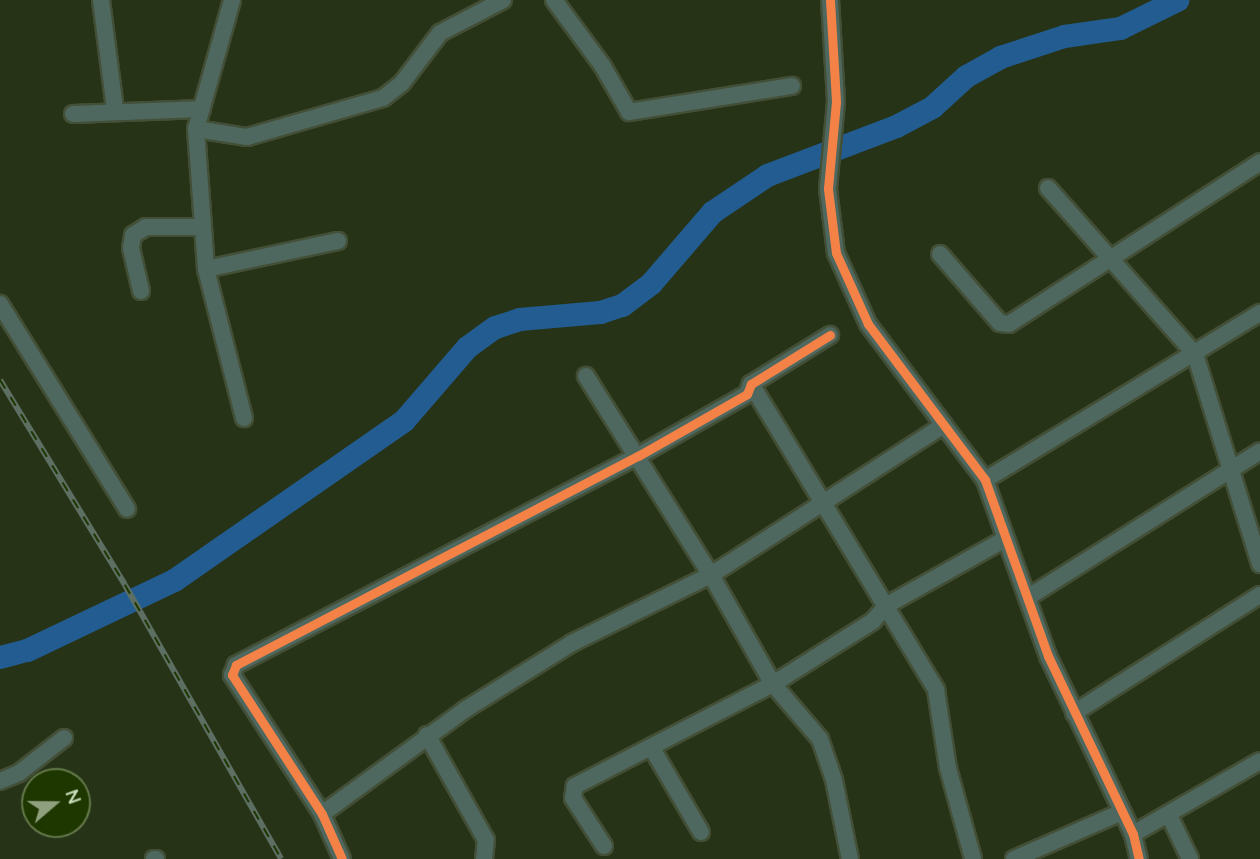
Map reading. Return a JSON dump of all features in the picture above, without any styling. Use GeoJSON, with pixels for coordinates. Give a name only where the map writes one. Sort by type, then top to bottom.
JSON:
{"type":"FeatureCollection","features":[{"type":"Feature","properties":{"kind":"street"},"geometry":{"type":"LineString","coordinates":[[101,0],[115,110]]}},
{"type":"Feature","properties":{"kind":"street"},"geometry":{"type":"LineString","coordinates":[[232,0],[196,129],[206,269],[244,418]]}},
{"type":"Feature","properties":{"kind":"street"},"geometry":{"type":"LineString","coordinates":[[196,129],[247,137],[383,98],[402,83],[440,33],[503,0]]}},
{"type":"Feature","properties":{"kind":"street"},"geometry":{"type":"LineString","coordinates":[[554,0],[602,65],[629,112],[792,86]]}},
{"type":"Feature","properties":{"kind":"street"},"geometry":{"type":"LineString","coordinates":[[831,0],[836,102],[828,189],[836,253],[851,295],[985,480],[1027,598],[1073,713],[1133,835],[1139,859]]}},
{"type":"Feature","properties":{"kind":"street"},"geometry":{"type":"LineString","coordinates":[[73,114],[115,110],[202,109]]}},
{"type":"Feature","properties":{"kind":"street"},"geometry":{"type":"LineString","coordinates":[[940,254],[1004,325],[1260,162]]}},
{"type":"Feature","properties":{"kind":"street"},"geometry":{"type":"LineString","coordinates":[[1048,188],[1108,260],[1195,354],[1228,470],[1260,564]]}},
{"type":"Feature","properties":{"kind":"street"},"geometry":{"type":"LineString","coordinates":[[141,291],[131,248],[133,235],[146,227],[203,227]]}},
{"type":"Feature","properties":{"kind":"street"},"geometry":{"type":"LineString","coordinates":[[206,269],[338,241]]}},
{"type":"Feature","properties":{"kind":"street"},"geometry":{"type":"LineString","coordinates":[[0,304],[127,509]]}},
{"type":"Feature","properties":{"kind":"street"},"geometry":{"type":"LineString","coordinates":[[985,480],[1260,313]]}},
{"type":"Feature","properties":{"kind":"street"},"geometry":{"type":"LineString","coordinates":[[342,859],[322,814],[232,675],[236,665],[638,456],[747,394],[751,383],[830,335]]}},
{"type":"Feature","properties":{"kind":"street"},"geometry":{"type":"LineString","coordinates":[[586,376],[711,575],[773,684],[820,739],[832,770],[850,859]]}},
{"type":"Feature","properties":{"kind":"street"},"geometry":{"type":"LineString","coordinates":[[751,383],[936,690],[947,768],[973,859]]}},
{"type":"Feature","properties":{"kind":"street"},"geometry":{"type":"LineString","coordinates":[[322,814],[427,734],[572,643],[711,575],[944,425]]}},
{"type":"Feature","properties":{"kind":"street"},"geometry":{"type":"LineString","coordinates":[[1027,598],[1260,451]]}},
{"type":"Feature","properties":{"kind":"street"},"geometry":{"type":"LineString","coordinates":[[604,846],[572,790],[653,750],[773,684],[873,621],[887,605],[1005,539]]}},
{"type":"Feature","properties":{"kind":"street"},"geometry":{"type":"LineString","coordinates":[[1073,713],[1260,595]]}},
{"type":"Feature","properties":{"kind":"street"},"geometry":{"type":"LineString","coordinates":[[427,734],[486,840],[484,859]]}},
{"type":"Feature","properties":{"kind":"street"},"geometry":{"type":"LineString","coordinates":[[0,780],[19,773],[64,738]]}},
{"type":"Feature","properties":{"kind":"street"},"geometry":{"type":"LineString","coordinates":[[653,750],[701,832]]}},
{"type":"Feature","properties":{"kind":"street"},"geometry":{"type":"LineString","coordinates":[[1133,835],[1260,761]]}},
{"type":"Feature","properties":{"kind":"street"},"geometry":{"type":"LineString","coordinates":[[1014,859],[1122,812]]}},
{"type":"Feature","properties":{"kind":"street"},"geometry":{"type":"LineString","coordinates":[[1168,815],[1190,859]]}},
{"type":"Feature","properties":{"kind":"waterway"},"geometry":{"type":"LineString","coordinates":[[0,657],[27,650],[174,580],[404,420],[467,347],[495,327],[519,319],[600,312],[622,305],[651,283],[712,212],[767,175],[896,126],[932,107],[966,76],[1000,57],[1064,36],[1120,28],[1177,0]]}},
{"type":"Feature","properties":{"kind":"railway"},"geometry":{"type":"LineString","coordinates":[[0,380],[125,585],[281,859]]}},
{"type":"Feature","properties":{"kind":"cycle path"},"geometry":{"type":"LineString","coordinates":[[830,0],[836,102],[828,189],[836,253],[868,324],[985,480],[1048,656],[1133,834],[1139,859]]}},
{"type":"Feature","properties":{"kind":"cycle path"},"geometry":{"type":"LineString","coordinates":[[342,859],[322,814],[232,675],[236,665],[638,456],[747,394],[751,384],[830,335]]}}]}
